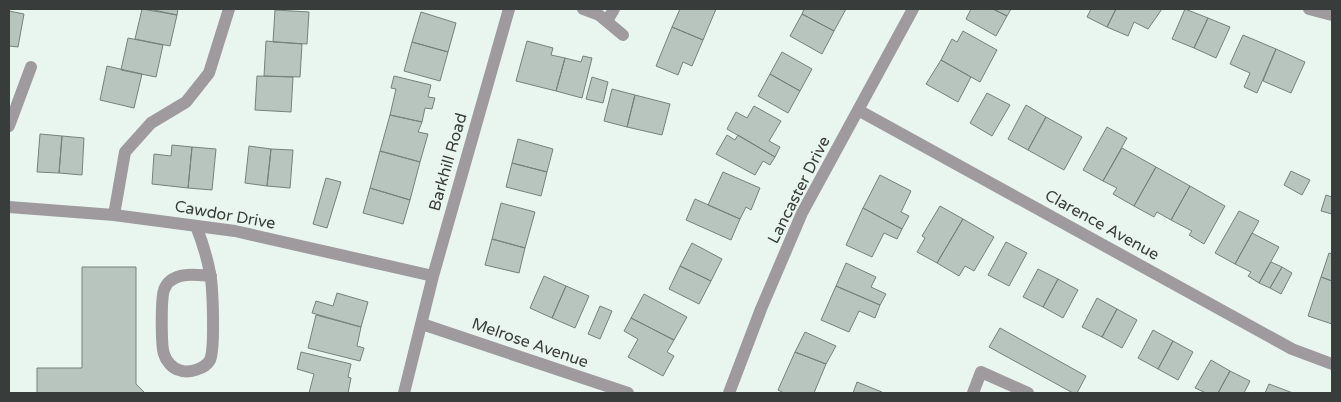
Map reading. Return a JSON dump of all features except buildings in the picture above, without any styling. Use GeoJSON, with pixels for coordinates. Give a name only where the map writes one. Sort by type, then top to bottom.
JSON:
{"type":"FeatureCollection","features":[{"type":"Feature","properties":{"kind":"street"},"geometry":{"type":"LineString","coordinates":[[114,215],[125,152],[151,123],[186,102],[209,73],[229,9]]}},
{"type":"Feature","properties":{"kind":"street","name":"Barkhill Road"},"geometry":{"type":"LineString","coordinates":[[404,393],[433,276],[509,9]]}},
{"type":"Feature","properties":{"kind":"street"},"geometry":{"type":"LineString","coordinates":[[584,9],[599,14],[623,35]]}},
{"type":"Feature","properties":{"kind":"street"},"geometry":{"type":"LineString","coordinates":[[607,21],[614,9]]}},
{"type":"Feature","properties":{"kind":"street","name":"Lancaster Drive"},"geometry":{"type":"LineString","coordinates":[[729,393],[760,309],[802,213],[913,9]]}},
{"type":"Feature","properties":{"kind":"street"},"geometry":{"type":"LineString","coordinates":[[1309,9],[1332,15]]}},
{"type":"Feature","properties":{"kind":"street"},"geometry":{"type":"LineString","coordinates":[[9,126],[31,67]]}},
{"type":"Feature","properties":{"kind":"street","name":"Clarence Avenue"},"geometry":{"type":"LineString","coordinates":[[858,110],[1292,349],[1332,364]]}},
{"type":"Feature","properties":{"kind":"street","name":"Cawdor Drive"},"geometry":{"type":"LineString","coordinates":[[9,207],[114,215],[235,231],[433,276]]}},
{"type":"Feature","properties":{"kind":"street"},"geometry":{"type":"LineString","coordinates":[[196,226],[211,276],[213,347],[210,360],[206,366],[194,371],[180,371],[168,363],[164,353],[162,303],[164,291],[169,281],[179,276],[211,276]]}},
{"type":"Feature","properties":{"kind":"street","name":"Melrose Avenue"},"geometry":{"type":"LineString","coordinates":[[422,324],[628,393]]}},
{"type":"Feature","properties":{"kind":"street"},"geometry":{"type":"LineString","coordinates":[[973,393],[981,372],[1028,393]]}}]}
